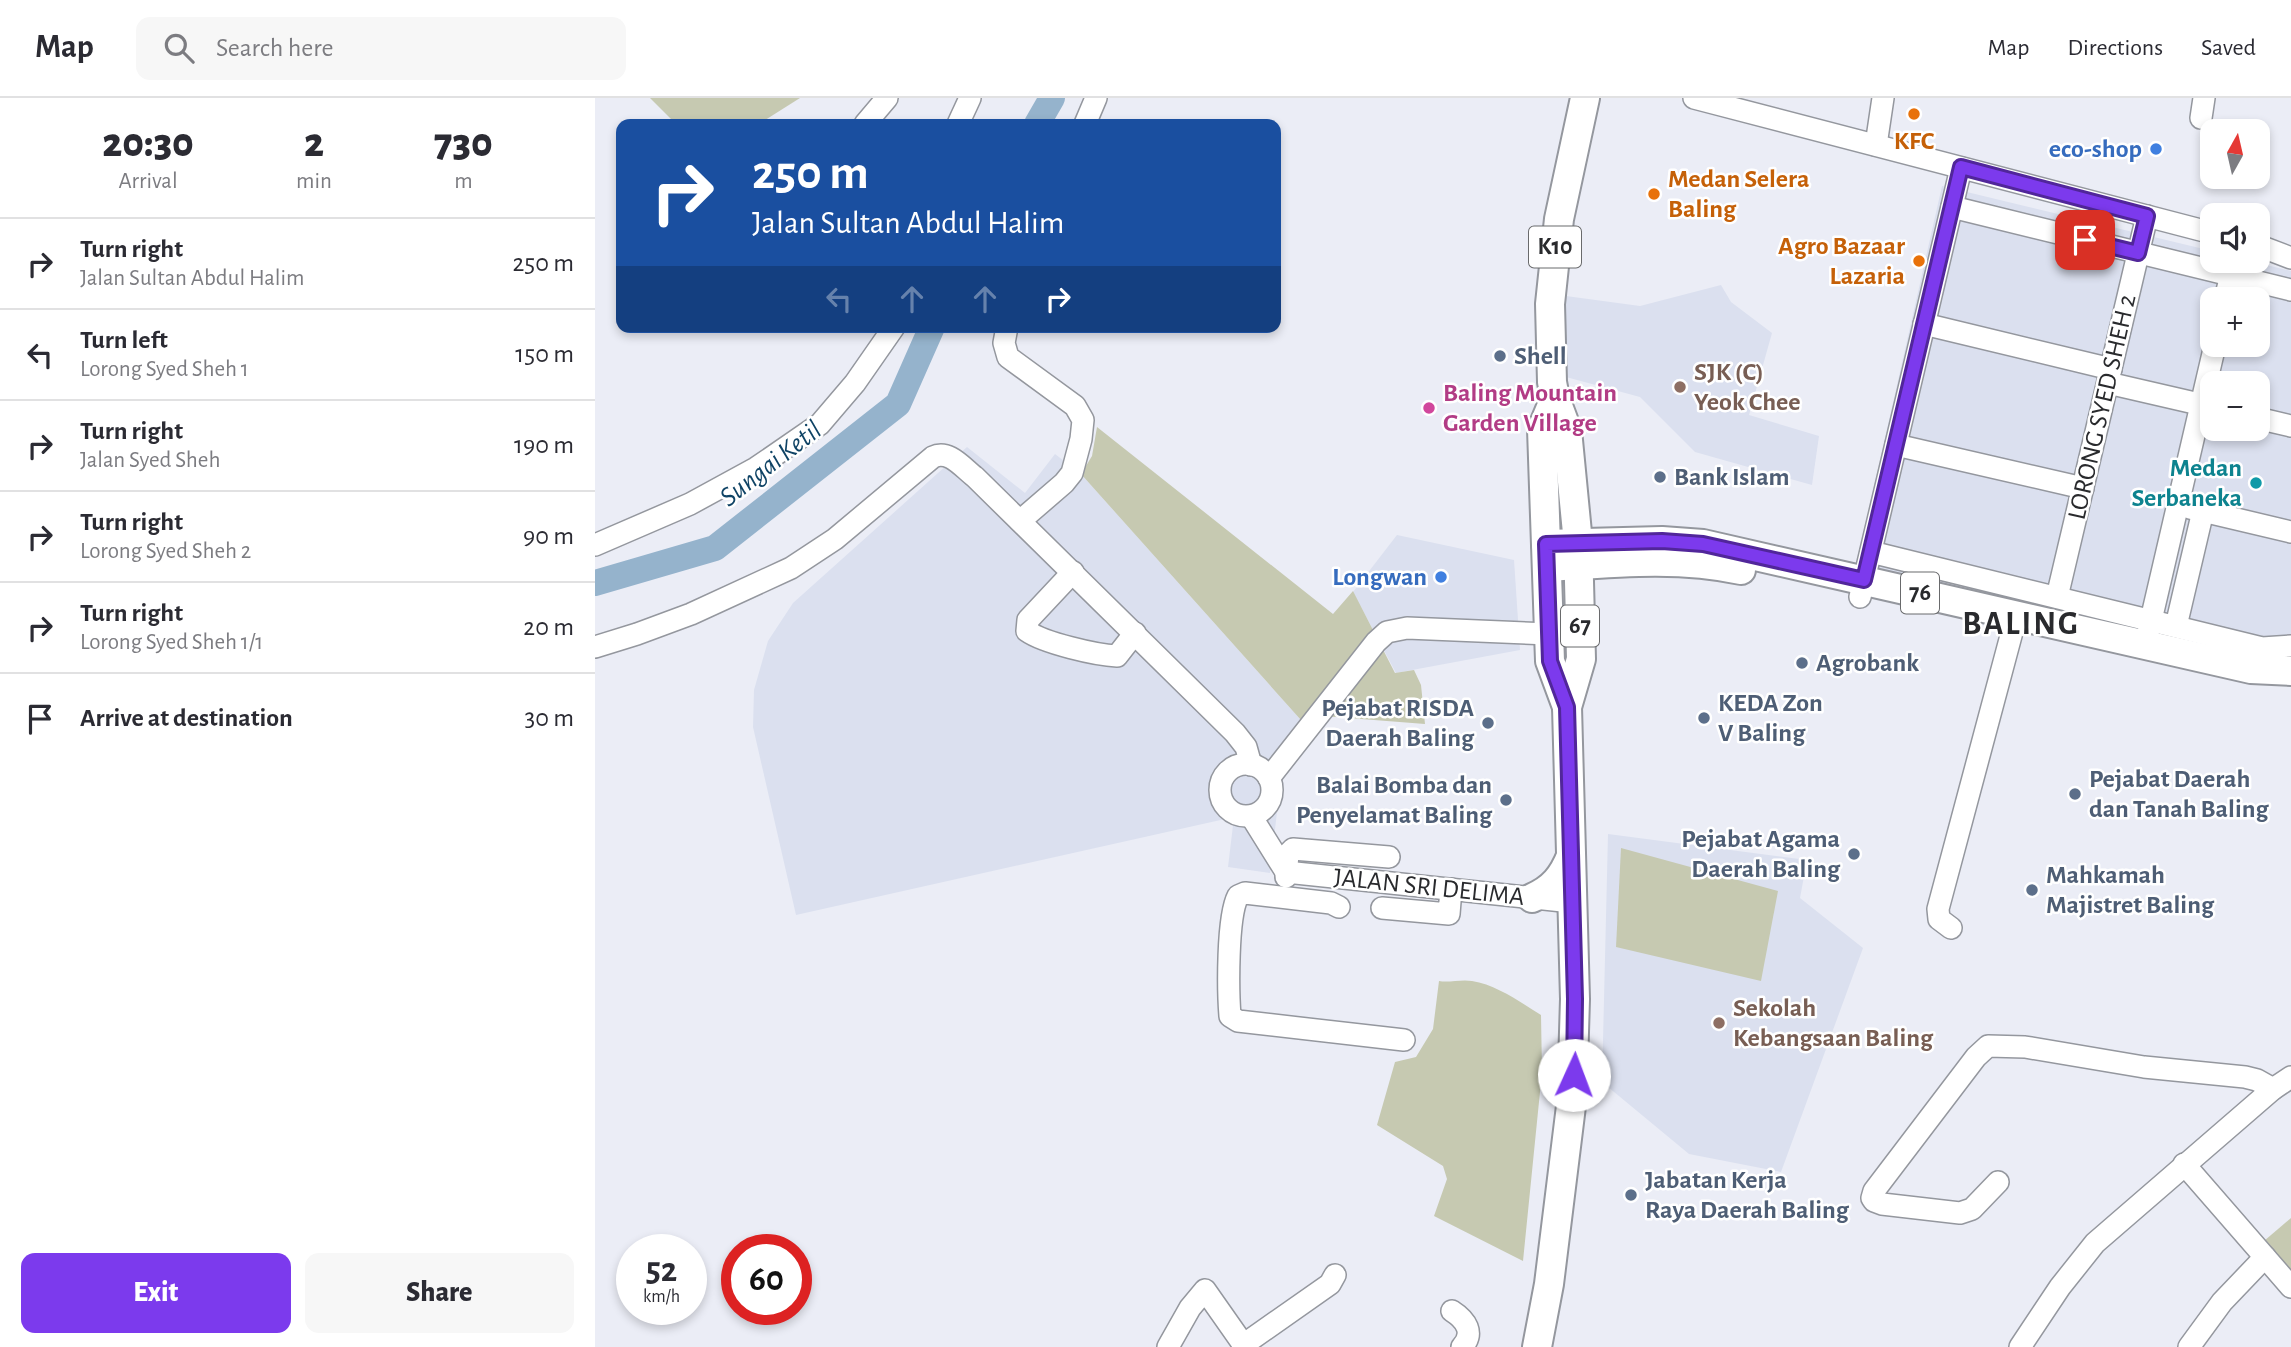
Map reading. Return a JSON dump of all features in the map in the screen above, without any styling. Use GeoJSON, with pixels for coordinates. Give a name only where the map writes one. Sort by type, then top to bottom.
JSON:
{"type":"FeatureCollection","features":[{"type":"Feature","properties":{"kind":"main road","name":"K10"},"geometry":{"type":"LineString","coordinates":[[1578,554],[1567,430],[1555,398],[1550,304],[1563,197],[1585,98]]}},
{"type":"Feature","properties":{"kind":"main road","name":"K10"},"geometry":{"type":"LineString","coordinates":[[1547,555],[1542,429],[1555,398]]}},
{"type":"Feature","properties":{"kind":"main road"},"geometry":{"type":"LineString","coordinates":[[1574,500],[1582,517],[1596,534],[1608,542]]}},
{"type":"Feature","properties":{"kind":"main road","name":"76"},"geometry":{"type":"LineString","coordinates":[[1578,554],[1608,542],[1662,541],[1703,544],[2012,632],[2240,683],[2269,688],[2291,687]]}},
{"type":"Feature","properties":{"kind":"main road","name":"76"},"geometry":{"type":"LineString","coordinates":[[1547,555],[1578,554],[1721,566],[2148,632],[2251,669],[2291,671]]}},
{"type":"Feature","properties":{"kind":"main road","name":"67"},"geometry":{"type":"LineString","coordinates":[[1537,1347],[1549,1284],[1572,1098],[1575,999],[1567,707],[1581,659],[1578,554]]}},
{"type":"Feature","properties":{"kind":"main road","name":"67"},"geometry":{"type":"LineString","coordinates":[[1547,555],[1550,661],[1567,707]]}},
{"type":"Feature","properties":{"kind":"main road"},"geometry":{"type":"LineString","coordinates":[[1532,898],[1544,893],[1558,880],[1571,856]]}},
{"type":"Feature","properties":{"kind":"street"},"geometry":{"type":"LineString","coordinates":[[869,119],[887,98]]}},
{"type":"Feature","properties":{"kind":"street"},"geometry":{"type":"LineString","coordinates":[[960,119],[970,98]]}},
{"type":"Feature","properties":{"kind":"street"},"geometry":{"type":"LineString","coordinates":[[1087,119],[1096,98]]}},
{"type":"Feature","properties":{"kind":"street"},"geometry":{"type":"LineString","coordinates":[[1694,98],[2200,230]]}},
{"type":"Feature","properties":{"kind":"street"},"geometry":{"type":"LineString","coordinates":[[1876,145],[1883,98]]}},
{"type":"Feature","properties":{"kind":"street"},"geometry":{"type":"LineString","coordinates":[[1862,589],[1961,167]]}},
{"type":"Feature","properties":{"kind":"street"},"geometry":{"type":"LineString","coordinates":[[1952,207],[2138,253],[2200,263]]}},
{"type":"Feature","properties":{"kind":"street","name":"LORONG SYED SHEH 2"},"geometry":{"type":"LineString","coordinates":[[2057,597],[2147,216]]}},
{"type":"Feature","properties":{"kind":"street"},"geometry":{"type":"LineString","coordinates":[[2270,246],[2291,247]]}},
{"type":"Feature","properties":{"kind":"street"},"geometry":{"type":"LineString","coordinates":[[2270,249],[2291,258]]}},
{"type":"Feature","properties":{"kind":"street"},"geometry":{"type":"LineString","coordinates":[[2246,273],[2291,290]]}},
{"type":"Feature","properties":{"kind":"street"},"geometry":{"type":"LineString","coordinates":[[1924,324],[2200,404]]}},
{"type":"Feature","properties":{"kind":"street"},"geometry":{"type":"LineString","coordinates":[[595,545],[689,504],[745,474],[820,424],[855,383],[890,333]]}},
{"type":"Feature","properties":{"kind":"street"},"geometry":{"type":"LineString","coordinates":[[1006,333],[1004,343],[1008,357],[1075,406],[1083,420],[1072,473],[1020,521]]}},
{"type":"Feature","properties":{"kind":"street"},"geometry":{"type":"LineString","coordinates":[[2270,421],[2291,426]]}},
{"type":"Feature","properties":{"kind":"street"},"geometry":{"type":"LineString","coordinates":[[2148,632],[2178,505],[2200,427]]}},
{"type":"Feature","properties":{"kind":"street"},"geometry":{"type":"LineString","coordinates":[[1896,445],[2083,488]]}},
{"type":"Feature","properties":{"kind":"street"},"geometry":{"type":"LineString","coordinates":[[595,647],[691,614],[791,568],[835,539],[938,454],[950,456],[1073,572],[1235,733],[1245,747],[1251,765]]}},
{"type":"Feature","properties":{"kind":"street"},"geometry":{"type":"LineString","coordinates":[[2178,505],[2291,532]]}},
{"type":"Feature","properties":{"kind":"street"},"geometry":{"type":"LineString","coordinates":[[2176,626],[2203,511]]}},
{"type":"Feature","properties":{"kind":"street"},"geometry":{"type":"LineString","coordinates":[[1871,552],[2057,597],[2148,632],[2176,626],[2262,648],[2291,646]]}},
{"type":"Feature","properties":{"kind":"street"},"geometry":{"type":"LineString","coordinates":[[1073,572],[1028,620],[1027,631],[1038,638],[1105,656],[1117,656],[1135,633]]}},
{"type":"Feature","properties":{"kind":"street"},"geometry":{"type":"LineString","coordinates":[[1269,778],[1376,642],[1387,632],[1407,628],[1549,634]]}},
{"type":"Feature","properties":{"kind":"street"},"geometry":{"type":"LineString","coordinates":[[1951,928],[1939,919],[1938,909],[2012,632]]}},
{"type":"Feature","properties":{"kind":"street"},"geometry":{"type":"LineString","coordinates":[[1251,765],[1264,771],[1269,778],[1272,793],[1270,801],[1259,813],[1244,816],[1231,811],[1221,800],[1220,793],[1222,779],[1226,773],[1237,766],[1251,765]]}},
{"type":"Feature","properties":{"kind":"street"},"geometry":{"type":"LineString","coordinates":[[1251,816],[1286,872]]}},
{"type":"Feature","properties":{"kind":"street"},"geometry":{"type":"LineString","coordinates":[[1284,897],[1289,852],[1293,849],[1389,857]]}},
{"type":"Feature","properties":{"kind":"street","name":"JALAN SRI DELIMA"},"geometry":{"type":"LineString","coordinates":[[1286,872],[1572,902]]}},
{"type":"Feature","properties":{"kind":"street"},"geometry":{"type":"LineString","coordinates":[[1382,908],[1449,914],[1451,889]]}},
{"type":"Feature","properties":{"kind":"street"},"geometry":{"type":"LineString","coordinates":[[1339,907],[1331,903],[1284,897],[1245,893],[1238,896],[1235,900],[1230,936],[1232,1019],[1404,1040]]}},
{"type":"Feature","properties":{"kind":"street"},"geometry":{"type":"LineString","coordinates":[[1998,1182],[1972,1209],[1960,1213],[1882,1204],[1872,1198],[1874,1191],[1976,1057],[1988,1046],[2025,1047],[2144,1067],[2245,1077],[2273,1089]]}},
{"type":"Feature","properties":{"kind":"street"},"geometry":{"type":"LineString","coordinates":[[2020,1347],[2060,1287],[2095,1243],[2273,1089],[2291,1077]]}},
{"type":"Feature","properties":{"kind":"street"},"geometry":{"type":"LineString","coordinates":[[2185,1164],[2291,1287]]}},
{"type":"Feature","properties":{"kind":"street"},"geometry":{"type":"LineString","coordinates":[[2189,1347],[2222,1302],[2265,1257]]}},
{"type":"Feature","properties":{"kind":"street"},"geometry":{"type":"LineString","coordinates":[[1168,1347],[1190,1308],[1205,1290],[1244,1346],[1330,1284],[1335,1276]]}},
{"type":"Feature","properties":{"kind":"street"},"geometry":{"type":"LineString","coordinates":[[1452,1311],[1468,1330],[1469,1336],[1462,1347]]}},
{"type":"Feature","properties":{"kind":"shaded area"},"geometry":{"type":"Polygon","coordinates":[[[1942,186],[2200,248],[2200,273],[2270,273],[2270,266],[2291,271],[2291,661],[2260,659],[1856,566],[1942,186]]]}},
{"type":"Feature","properties":{"kind":"shaded area","name":"SJK (C) Yeok Chee"},"geometry":{"type":"Polygon","coordinates":[[[1721,285],[1731,302],[1772,333],[1749,415],[1819,436],[1812,485],[1695,452],[1640,397],[1566,377],[1566,296],[1640,306],[1721,285]]]}},
{"type":"Feature","properties":{"kind":"shaded area"},"geometry":{"type":"Polygon","coordinates":[[[967,447],[1025,493],[1055,454],[1081,474],[1309,729],[1283,760],[1270,873],[1228,867],[1234,817],[796,915],[753,727],[754,690],[768,641],[793,603],[967,447]]]}},
{"type":"Feature","properties":{"kind":"shaded area"},"geometry":{"type":"Polygon","coordinates":[[[1397,535],[1514,560],[1520,650],[1396,673],[1353,592],[1397,535]]]}},
{"type":"Feature","properties":{"kind":"shaded area","name":"Sekolah Kebangsaan Baling"},"geometry":{"type":"Polygon","coordinates":[[[1608,834],[1807,860],[1800,898],[1863,948],[1781,1172],[1689,1154],[1602,1082],[1608,834]]]}},
{"type":"Feature","properties":{"kind":"green space"},"geometry":{"type":"Polygon","coordinates":[[[650,98],[800,98],[767,119],[671,119],[650,98]]]}},
{"type":"Feature","properties":{"kind":"green space"},"geometry":{"type":"Polygon","coordinates":[[[1097,427],[1333,614],[1353,591],[1395,673],[1414,670],[1421,685],[1425,724],[1323,716],[1309,729],[1081,474],[1092,456],[1097,427]]]}},
{"type":"Feature","properties":{"kind":"green space"},"geometry":{"type":"Polygon","coordinates":[[[1621,848],[1778,891],[1761,981],[1616,947],[1621,848]]]}},
{"type":"Feature","properties":{"kind":"green space"},"geometry":{"type":"Polygon","coordinates":[[[1439,981],[1468,981],[1490,986],[1541,1015],[1542,1072],[1523,1261],[1434,1216],[1447,1179],[1443,1166],[1377,1125],[1395,1062],[1416,1057],[1433,1029],[1439,981]]]}},
{"type":"Feature","properties":{"kind":"green space"},"geometry":{"type":"Polygon","coordinates":[[[2291,1218],[2291,1272],[2264,1241],[2291,1218]]]}},
{"type":"Feature","properties":{"kind":"waterway","name":"Sungai Ketil"},"geometry":{"type":"LineString","coordinates":[[1040,119],[1052,98]]}},
{"type":"Feature","properties":{"kind":"waterway","name":"Sungai Ketil"},"geometry":{"type":"LineString","coordinates":[[595,583],[715,548],[898,404],[929,333]]}},
{"type":"Feature","properties":{"kind":"place","name":"KFC"},"geometry":{"type":"Point","coordinates":[1914,114]}},
{"type":"Feature","properties":{"kind":"place","name":"eco-shop"},"geometry":{"type":"Point","coordinates":[2156,149]}},
{"type":"Feature","properties":{"kind":"place","name":"Medan Selera Baling"},"geometry":{"type":"Point","coordinates":[1654,194]}},
{"type":"Feature","properties":{"kind":"place","name":"Agro Bazaar Lazaria"},"geometry":{"type":"Point","coordinates":[1919,261]}},
{"type":"Feature","properties":{"kind":"place","name":"Shell"},"geometry":{"type":"Point","coordinates":[1500,356]}},
{"type":"Feature","properties":{"kind":"place","name":"SJK (C) Yeok Chee"},"geometry":{"type":"Point","coordinates":[1680,387]}},
{"type":"Feature","properties":{"kind":"place","name":"Baling Mountain Garden Village"},"geometry":{"type":"Point","coordinates":[1429,408]}},
{"type":"Feature","properties":{"kind":"place","name":"Bank Islam"},"geometry":{"type":"Point","coordinates":[1660,477]}},
{"type":"Feature","properties":{"kind":"place","name":"Medan Serbaneka"},"geometry":{"type":"Point","coordinates":[2256,483]}},
{"type":"Feature","properties":{"kind":"place","name":"Longwan"},"geometry":{"type":"Point","coordinates":[1441,577]}},
{"type":"Feature","properties":{"kind":"place","name":"Agrobank"},"geometry":{"type":"Point","coordinates":[1802,663]}},
{"type":"Feature","properties":{"kind":"place","name":"KEDA Zon V Baling"},"geometry":{"type":"Point","coordinates":[1704,718]}},
{"type":"Feature","properties":{"kind":"place","name":"Pejabat RISDA Daerah Baling"},"geometry":{"type":"Point","coordinates":[1488,723]}},
{"type":"Feature","properties":{"kind":"place","name":"Pejabat Daerah dan Tanah Baling"},"geometry":{"type":"Point","coordinates":[2075,794]}},
{"type":"Feature","properties":{"kind":"place","name":"Balai Bomba dan Penyelamat Baling"},"geometry":{"type":"Point","coordinates":[1506,800]}},
{"type":"Feature","properties":{"kind":"place","name":"Pejabat Agama Daerah Baling"},"geometry":{"type":"Point","coordinates":[1854,854]}},
{"type":"Feature","properties":{"kind":"place","name":"Mahkamah Majistret Baling"},"geometry":{"type":"Point","coordinates":[2032,890]}},
{"type":"Feature","properties":{"kind":"place","name":"Sekolah Kebangsaan Baling"},"geometry":{"type":"Point","coordinates":[1719,1023]}},
{"type":"Feature","properties":{"kind":"place","name":"Jabatan Kerja Raya Daerah Baling"},"geometry":{"type":"Point","coordinates":[1631,1195]}},
{"type":"Feature","properties":{"kind":"district","name":"BALING"},"geometry":{"type":"Point","coordinates":[2021,624]}},
{"type":"Feature","properties":{"kind":"route"},"geometry":{"type":"LineString","coordinates":[[1574,1075],[1575,999],[1567,707],[1550,661],[1546,544],[1662,541],[1703,544],[1864,580],[1961,167],[2147,216],[2138,253],[2085,240]]}}]}
